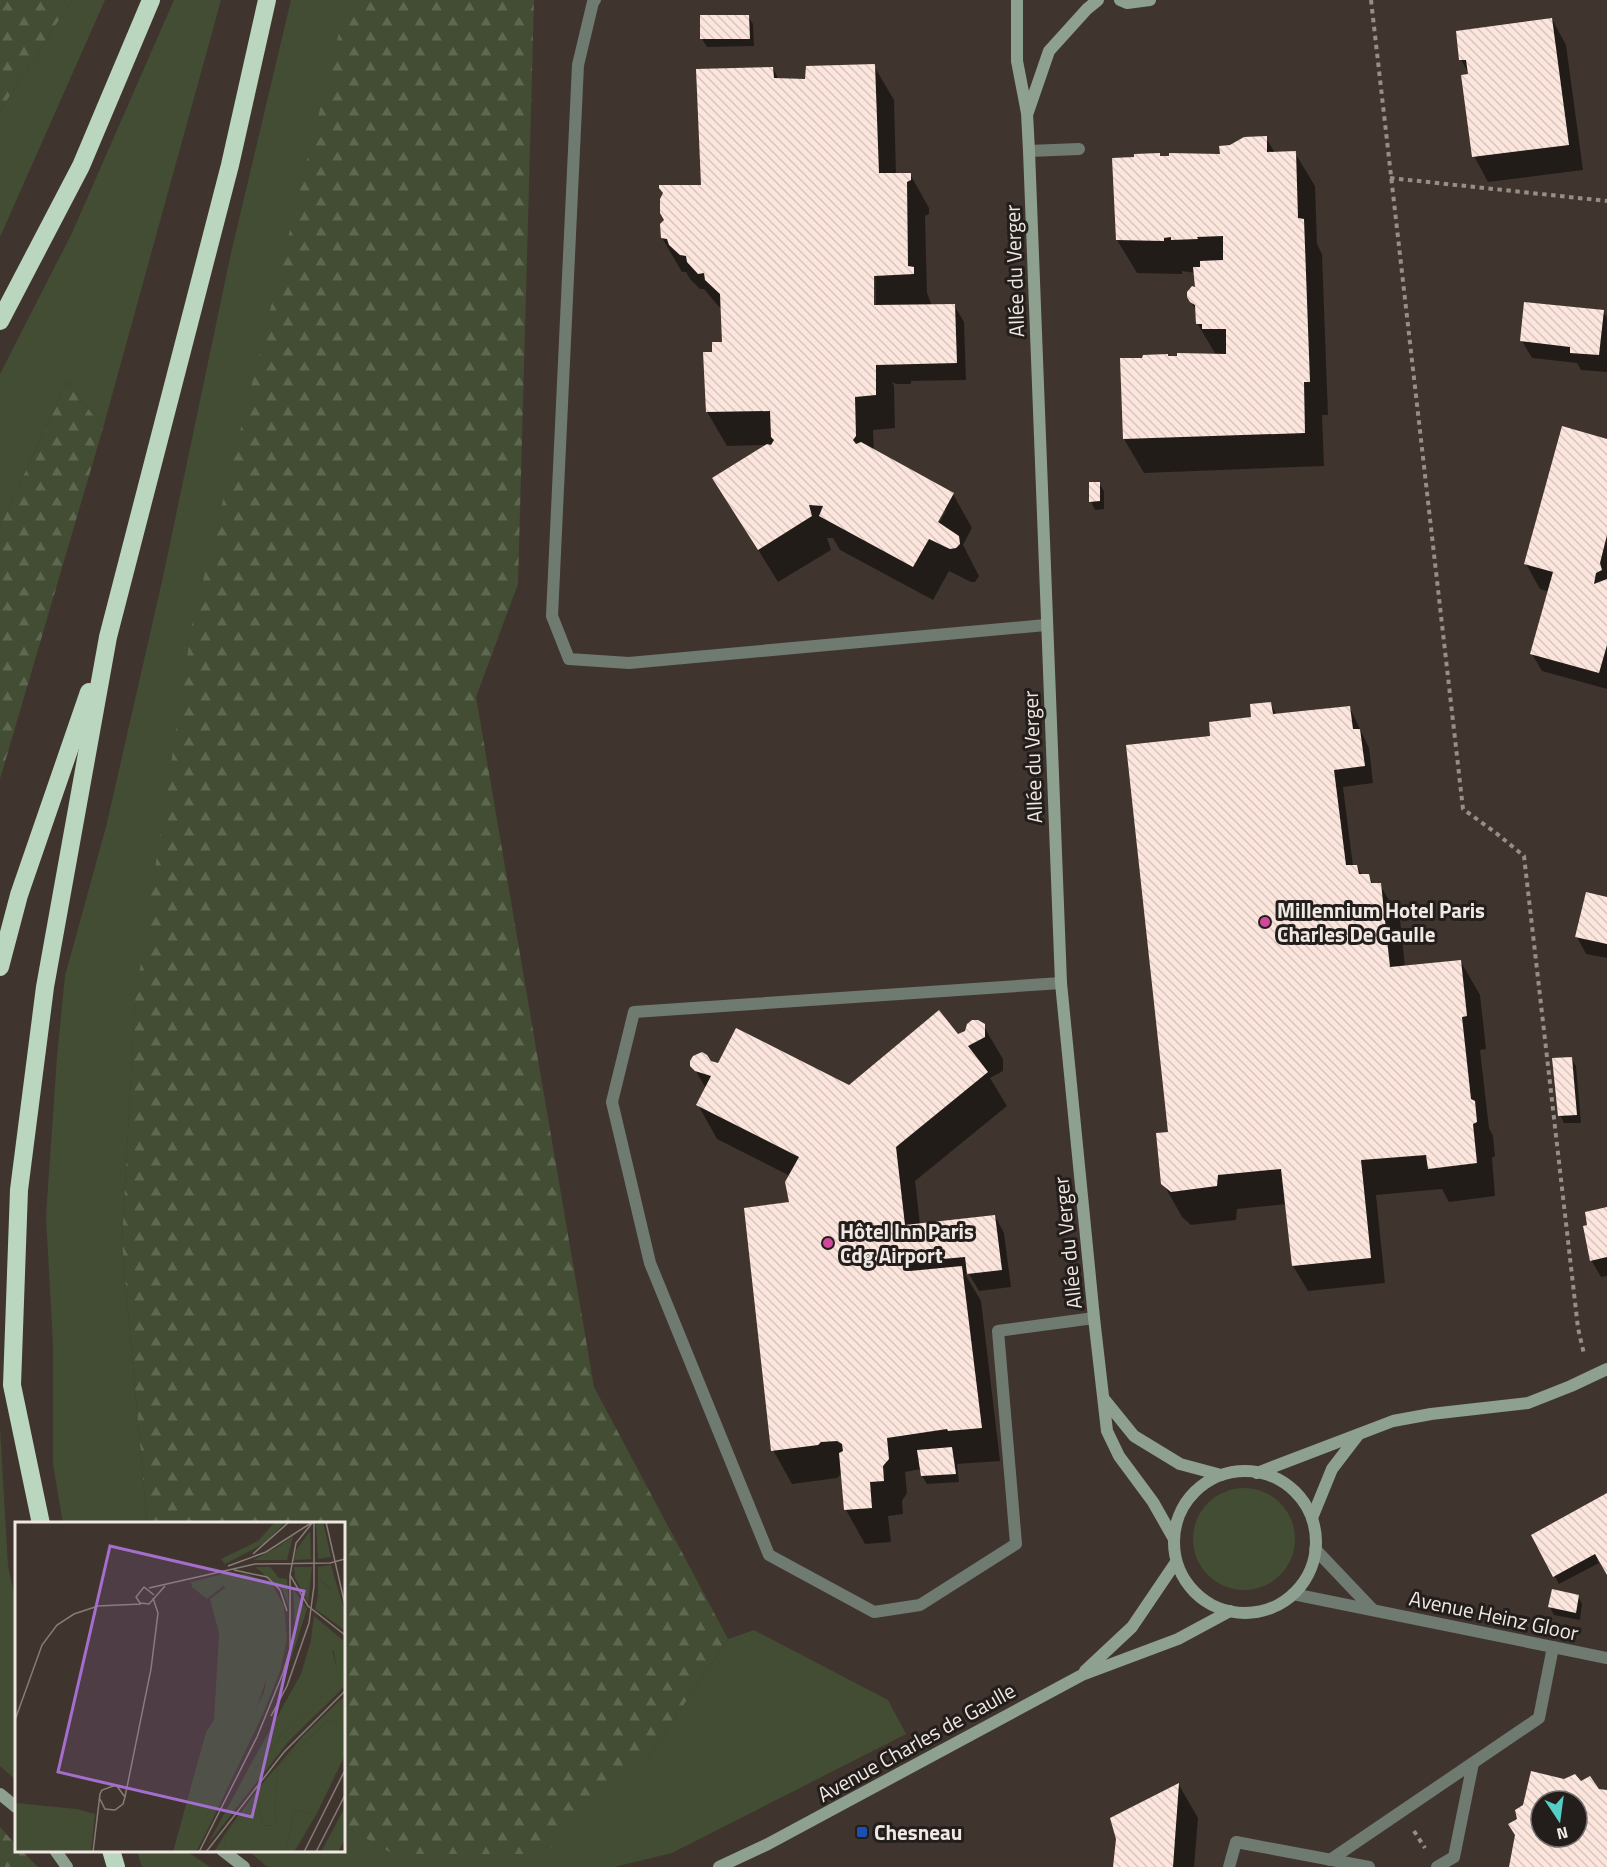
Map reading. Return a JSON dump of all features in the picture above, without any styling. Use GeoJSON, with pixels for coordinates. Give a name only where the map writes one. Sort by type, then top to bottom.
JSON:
{"type":"FeatureCollection","features":[{"type":"Feature","properties":{"kind":"highway"},"geometry":{"type":"LineString","coordinates":[[0,321],[81,166],[151,0]]}},
{"type":"Feature","properties":{"kind":"highway"},"geometry":{"type":"LineString","coordinates":[[41,1522],[12,1385],[20,1190],[45,987],[108,637],[230,165],[267,0]]}},
{"type":"Feature","properties":{"kind":"highway"},"geometry":{"type":"LineString","coordinates":[[0,967],[19,895],[108,637]]}},
{"type":"Feature","properties":{"kind":"highway"},"geometry":{"type":"LineString","coordinates":[[111,1852],[116,1867]]}},
{"type":"Feature","properties":{"kind":"street"},"geometry":{"type":"LineString","coordinates":[[595,0],[592,2],[578,65],[552,616],[569,659],[628,663],[1046,624]]}},
{"type":"Feature","properties":{"kind":"street","name":"Allée du Verger"},"geometry":{"type":"LineString","coordinates":[[1017,0],[1017,61],[1027,113],[1029,151],[1061,983],[1094,1318],[1107,1431],[1119,1456],[1154,1502],[1174,1539]]}},
{"type":"Feature","properties":{"kind":"street","name":"Allée du Verger"},"geometry":{"type":"LineString","coordinates":[[1027,113],[1049,51],[1086,9],[1098,0]]}},
{"type":"Feature","properties":{"kind":"street"},"geometry":{"type":"LineString","coordinates":[[1120,0],[1127,3],[1150,0]]}},
{"type":"Feature","properties":{"kind":"street"},"geometry":{"type":"LineString","coordinates":[[1029,151],[1079,149]]}},
{"type":"Feature","properties":{"kind":"street"},"geometry":{"type":"LineString","coordinates":[[1061,983],[634,1012],[612,1102],[650,1263],[769,1555],[874,1612],[920,1605],[1016,1544],[998,1331],[1094,1318]]}},
{"type":"Feature","properties":{"kind":"street"},"geometry":{"type":"LineString","coordinates":[[1257,1473],[1393,1422],[1431,1414],[1528,1403],[1607,1369]]}},
{"type":"Feature","properties":{"kind":"street"},"geometry":{"type":"LineString","coordinates":[[1104,1398],[1134,1436],[1180,1464],[1221,1475]]}},
{"type":"Feature","properties":{"kind":"street"},"geometry":{"type":"LineString","coordinates":[[1312,1518],[1332,1469],[1359,1434]]}},
{"type":"Feature","properties":{"kind":"street"},"geometry":{"type":"LineString","coordinates":[[1245,1471],[1257,1473],[1268,1474],[1289,1485],[1302,1500],[1312,1518],[1316,1537],[1314,1557],[1307,1576],[1293,1594],[1282,1602],[1266,1610],[1248,1613],[1230,1611],[1212,1605],[1196,1594],[1184,1580],[1176,1562],[1174,1539],[1176,1522],[1185,1503],[1200,1486],[1221,1475],[1245,1471]]}},
{"type":"Feature","properties":{"kind":"street"},"geometry":{"type":"LineString","coordinates":[[1315,1549],[1372,1609]]}},
{"type":"Feature","properties":{"kind":"street","name":"Avenue Charles de Gaulle"},"geometry":{"type":"LineString","coordinates":[[1082,1675],[1132,1627],[1176,1562]]}},
{"type":"Feature","properties":{"kind":"street","name":"Avenue Heinz Gloor"},"geometry":{"type":"LineString","coordinates":[[1293,1594],[1607,1658]]}},
{"type":"Feature","properties":{"kind":"street","name":"Avenue Charles de Gaulle"},"geometry":{"type":"LineString","coordinates":[[718,1867],[768,1844],[1082,1675],[1178,1639],[1230,1611]]}},
{"type":"Feature","properties":{"kind":"street"},"geometry":{"type":"LineString","coordinates":[[1330,1860],[1539,1718],[1553,1647]]}},
{"type":"Feature","properties":{"kind":"street"},"geometry":{"type":"LineString","coordinates":[[1437,1867],[1454,1857],[1473,1763]]}},
{"type":"Feature","properties":{"kind":"street"},"geometry":{"type":"LineString","coordinates":[[0,1794],[15,1806]]}},
{"type":"Feature","properties":{"kind":"street"},"geometry":{"type":"LineString","coordinates":[[1230,1867],[1236,1842],[1369,1867]]}},
{"type":"Feature","properties":{"kind":"street","name":"Avenue Charles de Gaulle"},"geometry":{"type":"LineString","coordinates":[[736,1867],[768,1844]]}},
{"type":"Feature","properties":{"kind":"street"},"geometry":{"type":"LineString","coordinates":[[56,1852],[67,1867]]}},
{"type":"Feature","properties":{"kind":"street"},"geometry":{"type":"LineString","coordinates":[[223,1852],[244,1867]]}},
{"type":"Feature","properties":{"kind":"path"},"geometry":{"type":"LineString","coordinates":[[1371,0],[1463,809],[1496,832],[1524,856],[1578,1328],[1590,1378]]}},
{"type":"Feature","properties":{"kind":"path"},"geometry":{"type":"LineString","coordinates":[[1390,178],[1607,201]]}},
{"type":"Feature","properties":{"kind":"path"},"geometry":{"type":"LineString","coordinates":[[1411,1826],[1428,1854]]}},
{"type":"Feature","properties":{"kind":"green space"},"geometry":{"type":"Polygon","coordinates":[[[0,0],[72,0],[0,111],[0,0]]]}},
{"type":"Feature","properties":{"kind":"green space"},"geometry":{"type":"Polygon","coordinates":[[[72,0],[105,0],[0,237],[0,111],[72,0]]]}},
{"type":"Feature","properties":{"kind":"green space"},"geometry":{"type":"Polygon","coordinates":[[[174,0],[221,0],[103,428],[67,381],[0,527],[0,374],[72,233],[174,0]]]}},
{"type":"Feature","properties":{"kind":"green space"},"geometry":{"type":"Polygon","coordinates":[[[291,0],[347,0],[135,1001],[122,1243],[147,1522],[63,1522],[53,1464],[53,1345],[46,1216],[65,976],[106,827],[163,577],[231,253],[291,0]]]}},
{"type":"Feature","properties":{"kind":"green space"},"geometry":{"type":"Polygon","coordinates":[[[347,0],[534,0],[518,584],[476,697],[594,1387],[728,1639],[646,1761],[545,1854],[393,1854],[345,1827],[345,1522],[147,1522],[122,1243],[135,1001],[192,625],[347,0]]]}},
{"type":"Feature","properties":{"kind":"green space"},"geometry":{"type":"Polygon","coordinates":[[[67,381],[103,428],[0,779],[0,527],[67,381]]]}},
{"type":"Feature","properties":{"kind":"green space"},"geometry":{"type":"Polygon","coordinates":[[[0,1428],[8,1566],[15,1598],[15,1779],[0,1766],[0,1428]]]}},
{"type":"Feature","properties":{"kind":"green space"},"geometry":{"type":"Polygon","coordinates":[[[1244,1488],[1264,1492],[1280,1503],[1291,1519],[1295,1539],[1291,1559],[1280,1575],[1264,1586],[1244,1590],[1224,1586],[1208,1575],[1197,1559],[1193,1539],[1197,1519],[1208,1503],[1224,1492],[1244,1488]]]}},
{"type":"Feature","properties":{"kind":"green space"},"geometry":{"type":"Polygon","coordinates":[[[754,1630],[888,1700],[906,1734],[672,1853],[614,1867],[270,1867],[250,1852],[345,1852],[345,1827],[394,1854],[646,1761],[728,1639],[754,1630]]]}},
{"type":"Feature","properties":{"kind":"green space"},"geometry":{"type":"Polygon","coordinates":[[[0,1827],[15,1844],[15,1852],[23,1852],[38,1867],[0,1867],[0,1827]]]}},
{"type":"Feature","properties":{"kind":"green space"},"geometry":{"type":"Polygon","coordinates":[[[137,1852],[188,1852],[210,1867],[142,1867],[137,1852]]]}},
{"type":"Feature","properties":{"kind":"building"},"geometry":{"type":"Polygon","coordinates":[[[700,15],[749,15],[750,39],[700,39],[700,15]]]}},
{"type":"Feature","properties":{"kind":"building"},"geometry":{"type":"Polygon","coordinates":[[[1552,18],[1569,145],[1472,157],[1461,75],[1468,74],[1466,60],[1459,60],[1456,31],[1552,18]]]}},
{"type":"Feature","properties":{"kind":"building"},"geometry":{"type":"Polygon","coordinates":[[[875,64],[879,173],[911,173],[911,180],[907,182],[908,266],[914,267],[914,274],[874,276],[874,305],[955,304],[957,363],[876,365],[876,395],[855,397],[856,436],[853,440],[856,444],[861,442],[954,493],[938,522],[959,536],[960,544],[950,549],[929,539],[913,567],[819,516],[823,506],[809,505],[812,516],[758,550],[712,478],[767,444],[771,445],[774,440],[771,437],[770,411],[706,412],[703,352],[712,352],[712,342],[722,342],[720,294],[705,280],[704,273],[698,274],[687,262],[686,256],[680,255],[669,245],[667,239],[661,238],[660,224],[664,220],[660,213],[660,199],[663,193],[659,185],[701,185],[696,69],[773,67],[774,78],[805,79],[806,66],[875,64]]]}},
{"type":"Feature","properties":{"kind":"building"},"geometry":{"type":"Polygon","coordinates":[[[1267,136],[1267,152],[1296,151],[1298,218],[1304,219],[1310,382],[1304,382],[1305,433],[1123,439],[1120,358],[1142,358],[1143,355],[1168,354],[1168,356],[1177,356],[1177,353],[1226,354],[1226,329],[1202,329],[1202,324],[1196,324],[1195,305],[1187,297],[1187,292],[1192,286],[1195,287],[1193,267],[1200,267],[1200,261],[1223,260],[1223,236],[1171,240],[1171,237],[1164,238],[1164,241],[1116,240],[1112,158],[1160,153],[1160,156],[1169,156],[1169,153],[1220,154],[1219,146],[1230,145],[1244,137],[1267,136]]]}},
{"type":"Feature","properties":{"kind":"building"},"geometry":{"type":"Polygon","coordinates":[[[1524,302],[1604,310],[1599,355],[1570,353],[1570,347],[1520,341],[1524,302]]]}},
{"type":"Feature","properties":{"kind":"building"},"geometry":{"type":"Polygon","coordinates":[[[1562,426],[1607,439],[1607,535],[1600,563],[1602,570],[1596,573],[1594,584],[1607,579],[1607,645],[1599,673],[1530,654],[1553,572],[1524,564],[1562,426]]]}},
{"type":"Feature","properties":{"kind":"building"},"geometry":{"type":"Polygon","coordinates":[[[1089,482],[1100,482],[1100,501],[1089,502],[1089,482]]]}},
{"type":"Feature","properties":{"kind":"building","name":"Millennium Hotel Paris Charles De Gaulle"},"geometry":{"type":"Polygon","coordinates":[[[1271,702],[1273,714],[1350,706],[1353,729],[1360,729],[1365,766],[1334,770],[1346,865],[1357,865],[1359,874],[1369,874],[1371,883],[1381,883],[1390,967],[1461,960],[1467,1016],[1462,1017],[1471,1099],[1475,1101],[1477,1122],[1473,1124],[1477,1163],[1428,1169],[1426,1155],[1361,1160],[1371,1258],[1292,1266],[1281,1169],[1218,1175],[1217,1186],[1171,1192],[1161,1184],[1156,1133],[1168,1132],[1126,745],[1210,736],[1209,722],[1251,717],[1250,704],[1271,702]]]}},
{"type":"Feature","properties":{"kind":"building"},"geometry":{"type":"Polygon","coordinates":[[[1586,892],[1607,897],[1607,944],[1575,937],[1586,892]]]}},
{"type":"Feature","properties":{"kind":"building","name":"Hôtel Inn Paris Cdg Airport"},"geometry":{"type":"Polygon","coordinates":[[[939,1010],[958,1034],[965,1031],[967,1024],[972,1020],[985,1024],[985,1037],[968,1046],[988,1072],[896,1147],[905,1225],[995,1215],[1002,1270],[967,1274],[965,1257],[909,1262],[910,1271],[962,1266],[982,1428],[948,1431],[947,1429],[887,1438],[889,1459],[883,1466],[884,1481],[870,1482],[872,1508],[844,1510],[839,1453],[843,1451],[842,1444],[837,1441],[821,1442],[818,1445],[771,1451],[744,1208],[789,1202],[785,1182],[799,1157],[696,1105],[711,1076],[695,1071],[690,1066],[690,1061],[693,1056],[702,1052],[711,1061],[718,1063],[736,1028],[849,1085],[939,1010]]]}},
{"type":"Feature","properties":{"kind":"building"},"geometry":{"type":"Polygon","coordinates":[[[1572,1057],[1577,1115],[1558,1116],[1552,1058],[1572,1057]]]}},
{"type":"Feature","properties":{"kind":"building"},"geometry":{"type":"Polygon","coordinates":[[[1607,1207],[1607,1257],[1590,1261],[1583,1226],[1587,1225],[1585,1212],[1607,1207]]]}},
{"type":"Feature","properties":{"kind":"building"},"geometry":{"type":"Polygon","coordinates":[[[952,1447],[956,1474],[921,1476],[917,1450],[952,1447]]]}},
{"type":"Feature","properties":{"kind":"building"},"geometry":{"type":"Polygon","coordinates":[[[1607,1493],[1607,1575],[1595,1554],[1553,1577],[1531,1535],[1607,1493]]]}},
{"type":"Feature","properties":{"kind":"building"},"geometry":{"type":"Polygon","coordinates":[[[1552,1589],[1579,1595],[1576,1613],[1548,1607],[1552,1589]]]}},
{"type":"Feature","properties":{"kind":"building"},"geometry":{"type":"Polygon","coordinates":[[[1531,1771],[1564,1779],[1575,1774],[1581,1781],[1590,1776],[1599,1789],[1607,1790],[1607,1867],[1509,1867],[1515,1835],[1508,1824],[1517,1819],[1515,1810],[1523,1805],[1531,1771]]]}},
{"type":"Feature","properties":{"kind":"building"},"geometry":{"type":"Polygon","coordinates":[[[1179,1783],[1173,1867],[1113,1867],[1116,1839],[1110,1818],[1179,1783]]]}},
{"type":"Feature","properties":{"kind":"place","name":"Millennium Hotel Paris Charles De Gaulle"},"geometry":{"type":"Point","coordinates":[1265,922]}},
{"type":"Feature","properties":{"kind":"place","name":"Hôtel Inn Paris Cdg Airport"},"geometry":{"type":"Point","coordinates":[828,1243]}},
{"type":"Feature","properties":{"kind":"place","name":"Chesneau"},"geometry":{"type":"Point","coordinates":[862,1832]}}]}
